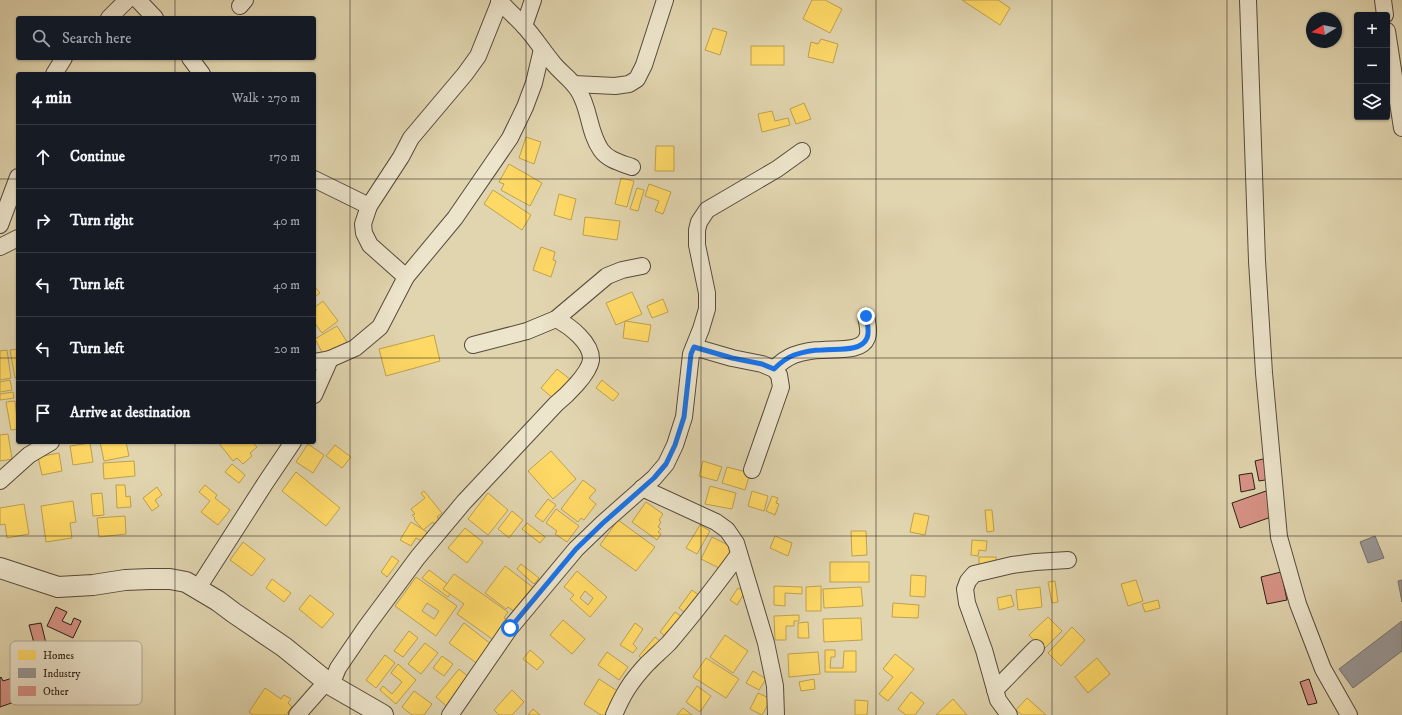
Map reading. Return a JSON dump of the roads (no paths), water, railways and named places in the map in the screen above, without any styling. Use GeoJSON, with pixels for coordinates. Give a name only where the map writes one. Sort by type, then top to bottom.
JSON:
{"type":"FeatureCollection","features":[{"type":"Feature","properties":{"kind":"street"},"geometry":{"type":"LineString","coordinates":[[110,16],[127,0]]}},
{"type":"Feature","properties":{"kind":"street"},"geometry":{"type":"LineString","coordinates":[[138,0],[153,16]]}},
{"type":"Feature","properties":{"kind":"street"},"geometry":{"type":"LineString","coordinates":[[524,26],[533,0]]}},
{"type":"Feature","properties":{"kind":"street"},"geometry":{"type":"LineString","coordinates":[[574,84],[615,86],[630,84],[637,79],[644,65],[665,0]]}},
{"type":"Feature","properties":{"kind":"street"},"geometry":{"type":"LineString","coordinates":[[1248,0],[1257,261],[1264,373],[1278,537],[1298,604],[1323,668],[1349,715]]}},
{"type":"Feature","properties":{"kind":"street"},"geometry":{"type":"LineString","coordinates":[[1383,0],[1385,12]]}},
{"type":"Feature","properties":{"kind":"street"},"geometry":{"type":"LineString","coordinates":[[406,277],[370,245],[364,233],[363,224],[369,206],[401,157],[411,138],[465,74],[478,56],[500,1],[524,26],[554,64],[574,84],[583,98],[590,125],[600,149],[606,156],[632,167]]}},
{"type":"Feature","properties":{"kind":"street"},"geometry":{"type":"LineString","coordinates":[[1390,48],[1402,128]]}},
{"type":"Feature","properties":{"kind":"street"},"geometry":{"type":"LineString","coordinates":[[316,362],[330,359],[355,348],[380,327],[406,277],[455,218],[510,138],[525,107],[534,83],[542,49]]}},
{"type":"Feature","properties":{"kind":"street"},"geometry":{"type":"LineString","coordinates":[[55,72],[63,60]]}},
{"type":"Feature","properties":{"kind":"street"},"geometry":{"type":"LineString","coordinates":[[192,60],[200,72]]}},
{"type":"Feature","properties":{"kind":"street"},"geometry":{"type":"LineString","coordinates":[[450,715],[510,628],[543,587],[576,549],[654,478],[666,464],[675,445],[684,417],[691,354],[707,309],[707,293],[697,245],[699,222],[707,210],[777,169],[802,151]]}},
{"type":"Feature","properties":{"kind":"street"},"geometry":{"type":"LineString","coordinates":[[316,180],[369,206]]}},
{"type":"Feature","properties":{"kind":"street"},"geometry":{"type":"LineString","coordinates":[[0,225],[16,182]]}},
{"type":"Feature","properties":{"kind":"street"},"geometry":{"type":"LineString","coordinates":[[0,247],[16,239]]}},
{"type":"Feature","properties":{"kind":"street"},"geometry":{"type":"LineString","coordinates":[[473,345],[527,331],[556,319],[607,276],[622,270],[642,266]]}},
{"type":"Feature","properties":{"kind":"street"},"geometry":{"type":"LineString","coordinates":[[774,369],[783,360],[794,355],[822,349],[839,350],[858,347],[864,343],[867,338],[869,329],[866,316]]}},
{"type":"Feature","properties":{"kind":"street"},"geometry":{"type":"LineString","coordinates":[[297,715],[329,683],[366,627],[418,557],[464,502],[567,394],[585,373],[591,360],[587,344],[567,324],[556,319]]}},
{"type":"Feature","properties":{"kind":"street"},"geometry":{"type":"LineString","coordinates":[[694,347],[732,358],[762,364],[774,369],[779,375],[781,387],[752,470]]}},
{"type":"Feature","properties":{"kind":"street"},"geometry":{"type":"LineString","coordinates":[[316,390],[330,359]]}},
{"type":"Feature","properties":{"kind":"street"},"geometry":{"type":"LineString","coordinates":[[0,481],[29,455],[48,444]]}},
{"type":"Feature","properties":{"kind":"street"},"geometry":{"type":"LineString","coordinates":[[198,588],[292,444]]}},
{"type":"Feature","properties":{"kind":"street"},"geometry":{"type":"LineString","coordinates":[[642,488],[716,522],[727,530],[736,543],[766,643],[775,686],[776,715]]}},
{"type":"Feature","properties":{"kind":"street"},"geometry":{"type":"LineString","coordinates":[[614,715],[622,695],[632,682],[647,664],[667,645],[693,614],[739,554]]}},
{"type":"Feature","properties":{"kind":"street"},"geometry":{"type":"LineString","coordinates":[[1009,715],[998,700],[984,650],[967,603],[965,589],[968,581],[974,574],[1012,565],[1068,560]]}},
{"type":"Feature","properties":{"kind":"street"},"geometry":{"type":"LineString","coordinates":[[0,568],[58,587],[150,579],[170,579],[186,582],[218,601],[284,647],[329,683],[383,715]]}},
{"type":"Feature","properties":{"kind":"street"},"geometry":{"type":"LineString","coordinates":[[995,690],[1036,648]]}}]}
